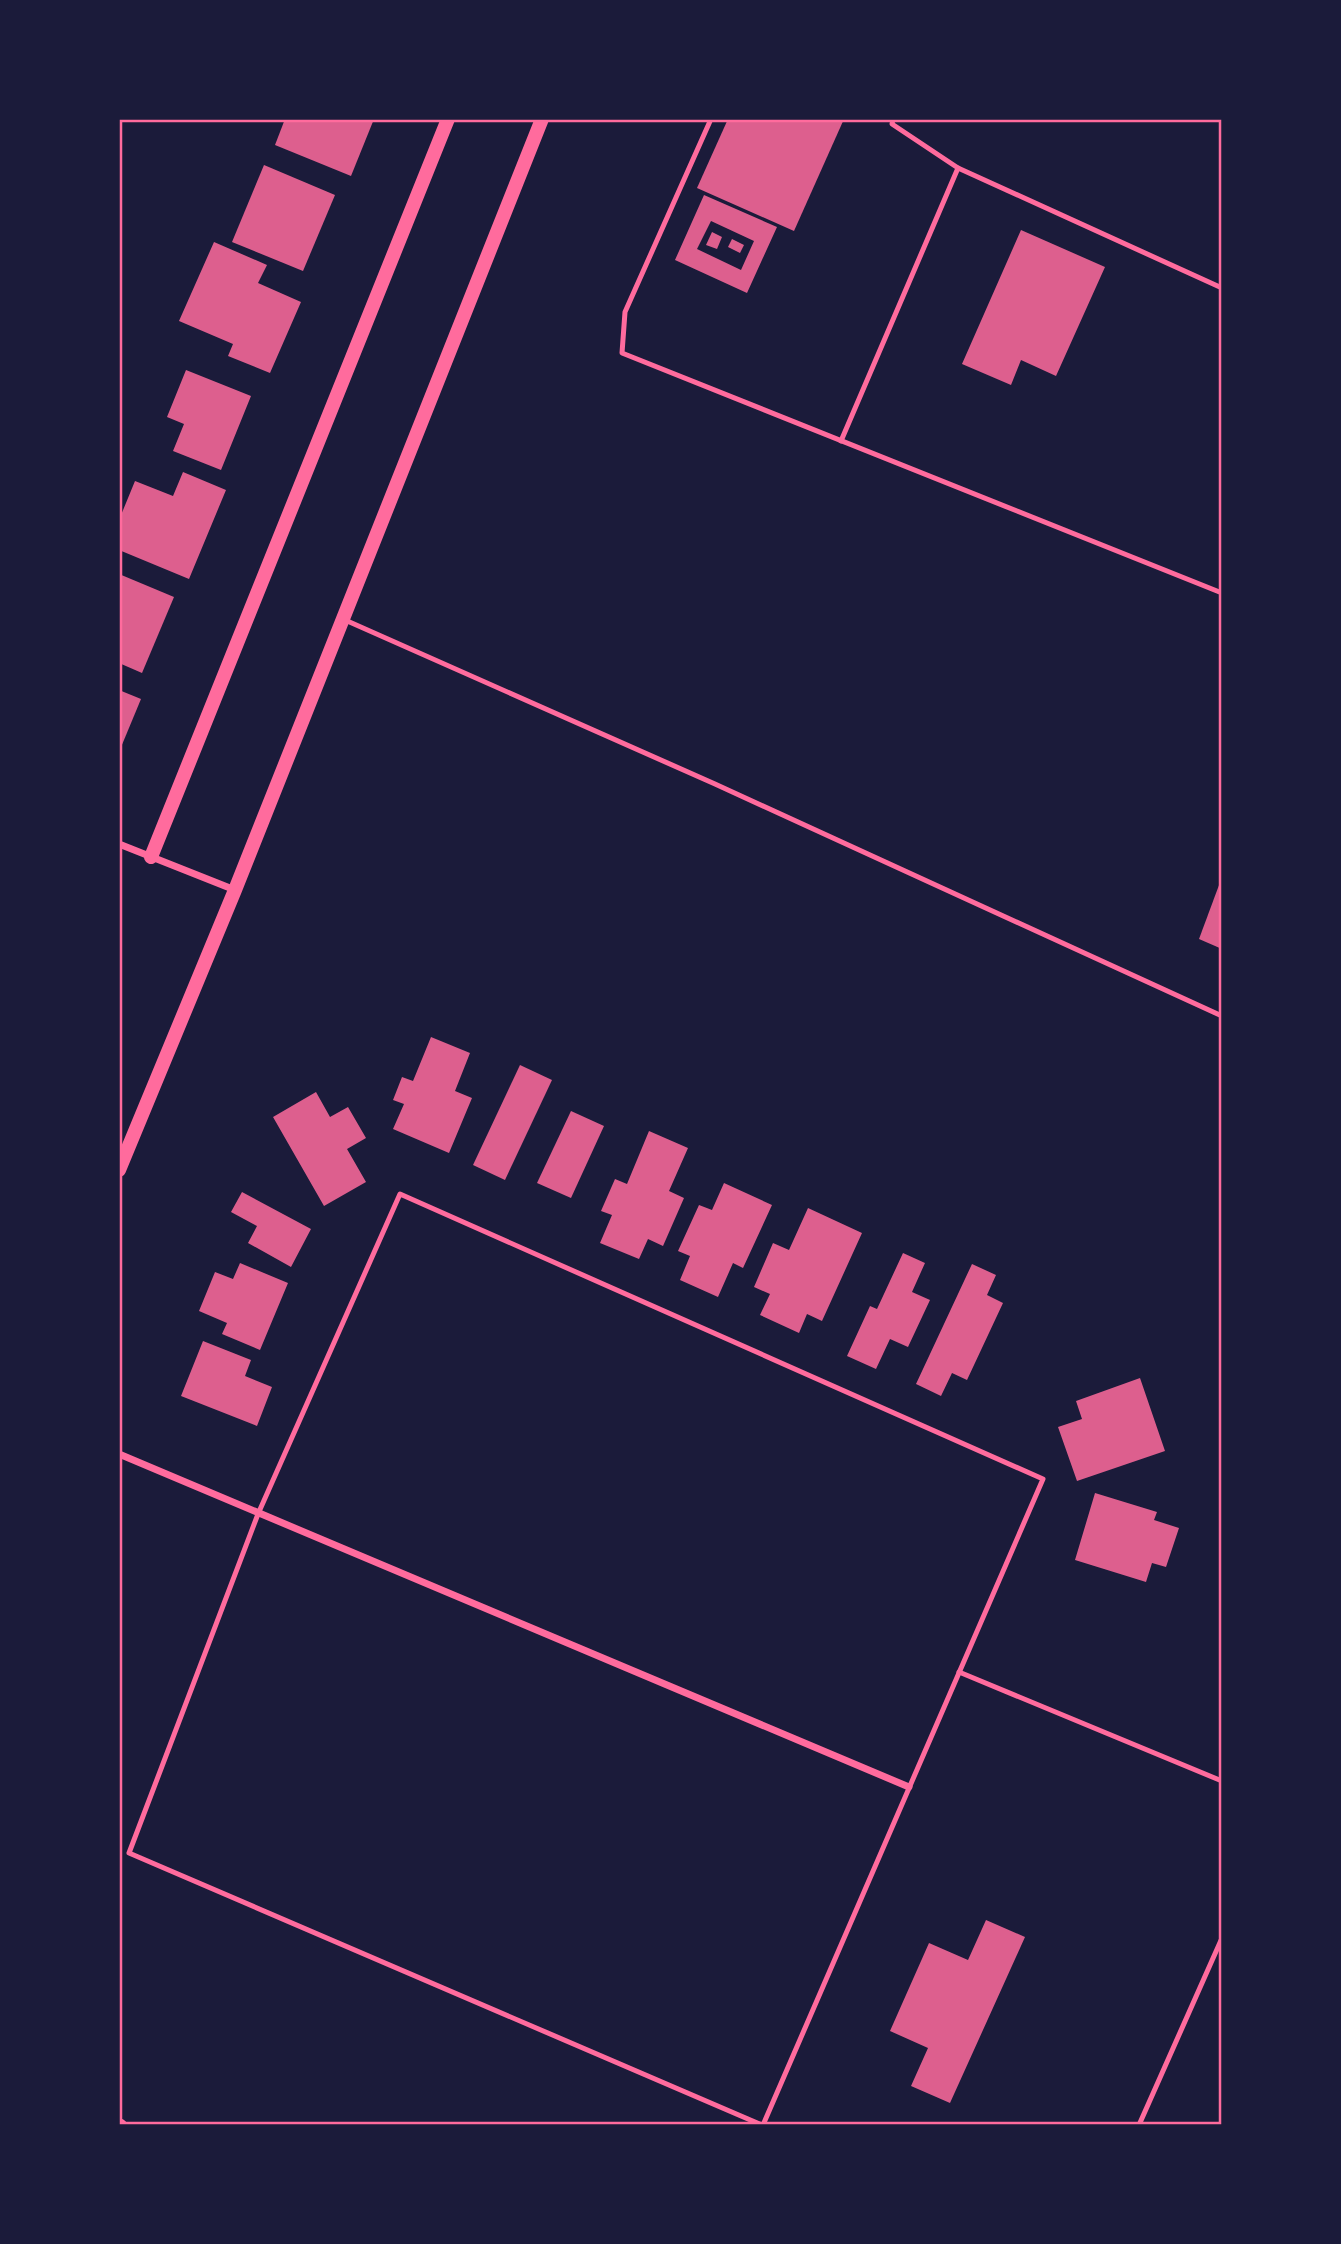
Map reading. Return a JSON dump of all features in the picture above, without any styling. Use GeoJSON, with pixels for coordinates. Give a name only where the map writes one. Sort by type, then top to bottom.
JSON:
{"type":"FeatureCollection","features":[{"type":"Feature","properties":{"kind":"main road"},"geometry":{"type":"LineString","coordinates":[[151,857],[448,119]]}},
{"type":"Feature","properties":{"kind":"main road"},"geometry":{"type":"LineString","coordinates":[[119,1170],[235,890],[542,119]]}},
{"type":"Feature","properties":{"kind":"street"},"geometry":{"type":"LineString","coordinates":[[119,844],[235,890]]}},
{"type":"Feature","properties":{"kind":"street"},"geometry":{"type":"LineString","coordinates":[[119,1454],[909,1787]]}},
{"type":"Feature","properties":{"kind":"lane"},"geometry":{"type":"LineString","coordinates":[[711,119],[625,312],[622,352],[1222,593]]}},
{"type":"Feature","properties":{"kind":"lane"},"geometry":{"type":"LineString","coordinates":[[893,119],[892,124],[958,168],[1222,288]]}},
{"type":"Feature","properties":{"kind":"lane"},"geometry":{"type":"LineString","coordinates":[[841,440],[958,168]]}},
{"type":"Feature","properties":{"kind":"lane"},"geometry":{"type":"LineString","coordinates":[[342,619],[678,768],[1222,1016]]}},
{"type":"Feature","properties":{"kind":"lane"},"geometry":{"type":"LineString","coordinates":[[400,1194],[1043,1479],[762,2125],[129,1853],[258,1514],[400,1194]]}},
{"type":"Feature","properties":{"kind":"lane"},"geometry":{"type":"LineString","coordinates":[[959,1672],[1222,1781]]}},
{"type":"Feature","properties":{"kind":"lane"},"geometry":{"type":"LineString","coordinates":[[1139,2125],[1222,1938]]}},
{"type":"Feature","properties":{"kind":"building"},"geometry":{"type":"Polygon","coordinates":[[[285,119],[374,119],[351,176],[275,145],[285,119]]]}},
{"type":"Feature","properties":{"kind":"building"},"geometry":{"type":"Polygon","coordinates":[[[728,119],[844,119],[794,231],[697,188],[728,119]]]}},
{"type":"Feature","properties":{"kind":"building"},"geometry":{"type":"Polygon","coordinates":[[[264,165],[335,195],[303,271],[232,242],[264,165]]]}},
{"type":"Feature","properties":{"kind":"building"},"geometry":{"type":"Polygon","coordinates":[[[704,195],[777,227],[747,293],[675,260],[704,195]],[[711,221],[697,249],[741,270],[754,241],[711,221]]]}},
{"type":"Feature","properties":{"kind":"building"},"geometry":{"type":"Polygon","coordinates":[[[1021,230],[1105,267],[1056,376],[1021,360],[1011,385],[962,364],[1021,230]]]}},
{"type":"Feature","properties":{"kind":"building"},"geometry":{"type":"Polygon","coordinates":[[[712,232],[722,237],[717,249],[706,245],[712,232]]]}},
{"type":"Feature","properties":{"kind":"building"},"geometry":{"type":"Polygon","coordinates":[[[732,239],[744,245],[740,253],[728,247],[732,239]]]}},
{"type":"Feature","properties":{"kind":"building"},"geometry":{"type":"Polygon","coordinates":[[[214,242],[267,265],[258,283],[301,302],[270,373],[228,356],[233,344],[179,321],[214,242]]]}},
{"type":"Feature","properties":{"kind":"building"},"geometry":{"type":"Polygon","coordinates":[[[186,370],[251,396],[221,470],[173,451],[184,424],[167,417],[186,370]]]}},
{"type":"Feature","properties":{"kind":"building"},"geometry":{"type":"Polygon","coordinates":[[[183,472],[226,490],[189,579],[119,550],[119,520],[135,481],[173,496],[183,472]]]}},
{"type":"Feature","properties":{"kind":"building"},"geometry":{"type":"Polygon","coordinates":[[[119,574],[174,597],[142,673],[119,663],[119,574]]]}},
{"type":"Feature","properties":{"kind":"building"},"geometry":{"type":"Polygon","coordinates":[[[119,690],[141,699],[119,752],[119,690]]]}},
{"type":"Feature","properties":{"kind":"building"},"geometry":{"type":"Polygon","coordinates":[[[1222,877],[1222,949],[1199,939],[1222,877]]]}},
{"type":"Feature","properties":{"kind":"building"},"geometry":{"type":"Polygon","coordinates":[[[431,1037],[470,1053],[455,1091],[472,1098],[449,1153],[393,1129],[404,1104],[393,1100],[402,1077],[413,1081],[431,1037]]]}},
{"type":"Feature","properties":{"kind":"building"},"geometry":{"type":"Polygon","coordinates":[[[520,1065],[552,1080],[505,1180],[473,1165],[520,1065]]]}},
{"type":"Feature","properties":{"kind":"building"},"geometry":{"type":"Polygon","coordinates":[[[316,1092],[330,1117],[348,1107],[366,1138],[347,1149],[366,1182],[324,1206],[273,1117],[316,1092]]]}},
{"type":"Feature","properties":{"kind":"building"},"geometry":{"type":"Polygon","coordinates":[[[571,1111],[604,1126],[571,1198],[537,1183],[571,1111]]]}},
{"type":"Feature","properties":{"kind":"building"},"geometry":{"type":"Polygon","coordinates":[[[649,1131],[688,1148],[669,1191],[684,1198],[663,1246],[648,1239],[639,1259],[600,1243],[612,1215],[601,1211],[615,1179],[627,1184],[649,1131]]]}},
{"type":"Feature","properties":{"kind":"building"},"geometry":{"type":"Polygon","coordinates":[[[724,1183],[772,1205],[743,1268],[733,1263],[718,1297],[680,1280],[690,1256],[678,1251],[699,1205],[712,1210],[724,1183]]]}},
{"type":"Feature","properties":{"kind":"building"},"geometry":{"type":"Polygon","coordinates":[[[242,1192],[311,1229],[291,1267],[248,1243],[257,1226],[231,1212],[242,1192]]]}},
{"type":"Feature","properties":{"kind":"building"},"geometry":{"type":"Polygon","coordinates":[[[808,1208],[862,1233],[822,1321],[807,1314],[799,1333],[760,1315],[770,1294],[754,1287],[773,1243],[789,1250],[808,1208]]]}},
{"type":"Feature","properties":{"kind":"building"},"geometry":{"type":"Polygon","coordinates":[[[903,1253],[925,1263],[912,1292],[930,1300],[908,1347],[890,1339],[876,1369],[847,1356],[870,1306],[877,1309],[903,1253]]]}},
{"type":"Feature","properties":{"kind":"building"},"geometry":{"type":"Polygon","coordinates":[[[240,1263],[288,1283],[260,1350],[222,1334],[227,1323],[199,1311],[215,1272],[233,1279],[240,1263]]]}},
{"type":"Feature","properties":{"kind":"building"},"geometry":{"type":"Polygon","coordinates":[[[972,1264],[996,1275],[987,1295],[1003,1303],[967,1380],[952,1373],[941,1396],[916,1384],[972,1264]]]}},
{"type":"Feature","properties":{"kind":"building"},"geometry":{"type":"Polygon","coordinates":[[[203,1341],[251,1360],[245,1376],[272,1387],[257,1426],[181,1396],[203,1341]]]}},
{"type":"Feature","properties":{"kind":"building"},"geometry":{"type":"Polygon","coordinates":[[[1140,1378],[1165,1451],[1077,1481],[1058,1427],[1082,1419],[1076,1401],[1140,1378]]]}},
{"type":"Feature","properties":{"kind":"building"},"geometry":{"type":"Polygon","coordinates":[[[1095,1493],[1157,1512],[1154,1520],[1179,1528],[1166,1567],[1152,1563],[1146,1582],[1075,1560],[1095,1493]]]}},
{"type":"Feature","properties":{"kind":"building"},"geometry":{"type":"Polygon","coordinates":[[[986,1920],[1025,1937],[950,2103],[911,2086],[928,2048],[890,2031],[929,1943],[968,1960],[986,1920]]]}}]}
